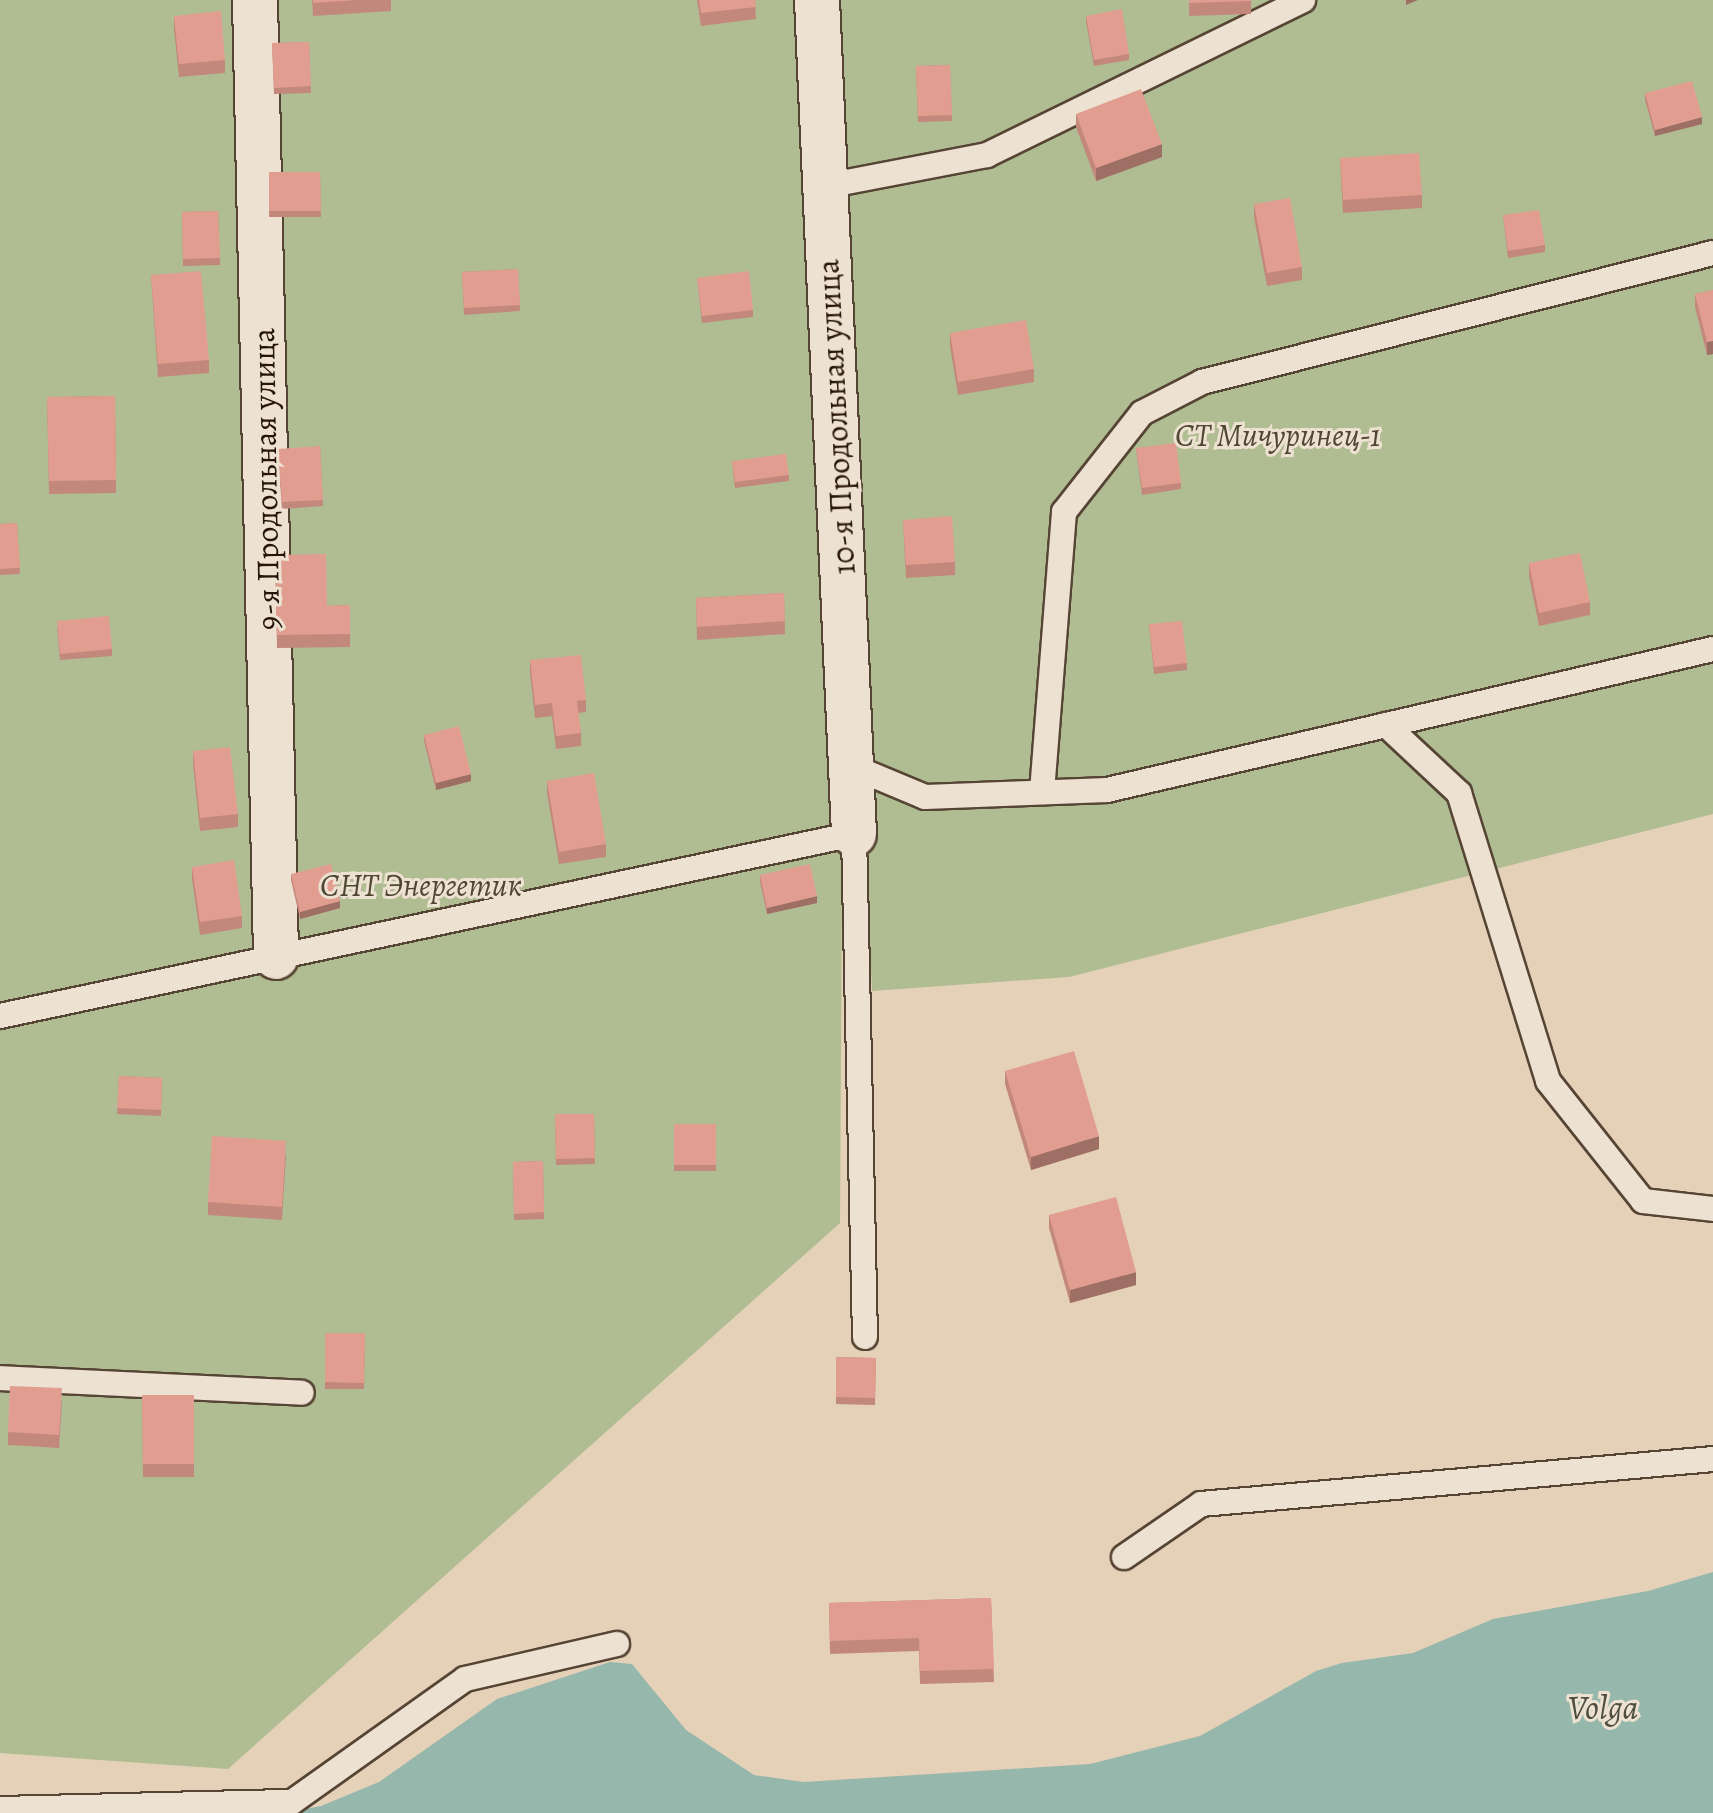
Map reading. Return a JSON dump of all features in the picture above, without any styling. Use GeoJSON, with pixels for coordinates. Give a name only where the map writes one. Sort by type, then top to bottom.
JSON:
{"type":"FeatureCollection","features":[{"type":"Feature","properties":{"kind":"street","name":"9-я Продольная улица"},"geometry":{"type":"LineString","coordinates":[[255,0],[276,957]]}},
{"type":"Feature","properties":{"kind":"street","name":"10-я Продольная улица"},"geometry":{"type":"LineString","coordinates":[[817,0],[854,834]]}},
{"type":"Feature","properties":{"kind":"lane"},"geometry":{"type":"LineString","coordinates":[[826,186],[987,155],[1303,0]]}},
{"type":"Feature","properties":{"kind":"lane"},"geometry":{"type":"LineString","coordinates":[[1042,792],[1064,512],[1142,413],[1202,382],[1713,253]]}},
{"type":"Feature","properties":{"kind":"lane"},"geometry":{"type":"LineString","coordinates":[[851,766],[925,797],[1107,790],[1713,649]]}},
{"type":"Feature","properties":{"kind":"lane"},"geometry":{"type":"LineString","coordinates":[[1386,725],[1459,793],[1548,1081],[1643,1201],[1713,1209]]}},
{"type":"Feature","properties":{"kind":"lane"},"geometry":{"type":"LineString","coordinates":[[0,1016],[854,834],[865,1337]]}},
{"type":"Feature","properties":{"kind":"lane"},"geometry":{"type":"LineString","coordinates":[[0,1378],[302,1393]]}},
{"type":"Feature","properties":{"kind":"lane"},"geometry":{"type":"LineString","coordinates":[[1124,1557],[1201,1504],[1713,1459]]}},
{"type":"Feature","properties":{"kind":"lane"},"geometry":{"type":"LineString","coordinates":[[0,1809],[292,1802],[465,1679],[617,1644]]}},
{"type":"Feature","properties":{"kind":"green space","name":"СНТ Энергетик"},"geometry":{"type":"Polygon","coordinates":[[[0,0],[811,0],[842,879],[840,1223],[228,1769],[0,1753],[0,0]]]}},
{"type":"Feature","properties":{"kind":"green space","name":"СТ Мичуринец-1"},"geometry":{"type":"Polygon","coordinates":[[[823,0],[1713,0],[1713,814],[1069,977],[872,991],[823,0]]]}},
{"type":"Feature","properties":{"kind":"water","name":"Volga"},"geometry":{"type":"Polygon","coordinates":[[[1713,1572],[1713,1813],[285,1813],[321,1806],[379,1782],[497,1699],[610,1662],[632,1664],[686,1730],[754,1775],[804,1782],[1090,1764],[1200,1736],[1316,1671],[1342,1663],[1413,1653],[1493,1619],[1648,1591],[1713,1572]]]}},
{"type":"Feature","properties":{"kind":"building"},"geometry":{"type":"Polygon","coordinates":[[[313,0],[357,0],[313,3],[313,0]]]}},
{"type":"Feature","properties":{"kind":"building"},"geometry":{"type":"Polygon","coordinates":[[[699,0],[755,0],[756,7],[701,13],[699,0]]]}},
{"type":"Feature","properties":{"kind":"building"},"geometry":{"type":"Polygon","coordinates":[[[1189,0],[1251,0],[1251,1],[1189,3],[1189,0]]]}},
{"type":"Feature","properties":{"kind":"building"},"geometry":{"type":"Polygon","coordinates":[[[1122,9],[1129,54],[1094,60],[1086,16],[1122,9]]]}},
{"type":"Feature","properties":{"kind":"building"},"geometry":{"type":"Polygon","coordinates":[[[221,11],[225,60],[179,64],[174,16],[221,11]]]}},
{"type":"Feature","properties":{"kind":"building"},"geometry":{"type":"Polygon","coordinates":[[[309,42],[311,86],[274,88],[272,43],[309,42]]]}},
{"type":"Feature","properties":{"kind":"building"},"geometry":{"type":"Polygon","coordinates":[[[950,65],[952,115],[918,116],[916,66],[950,65]]]}},
{"type":"Feature","properties":{"kind":"building"},"geometry":{"type":"Polygon","coordinates":[[[1692,81],[1702,117],[1655,130],[1645,93],[1692,81]]]}},
{"type":"Feature","properties":{"kind":"building"},"geometry":{"type":"Polygon","coordinates":[[[1141,89],[1162,144],[1096,168],[1076,114],[1141,89]]]}},
{"type":"Feature","properties":{"kind":"building"},"geometry":{"type":"Polygon","coordinates":[[[1419,153],[1422,195],[1343,200],[1340,158],[1419,153]]]}},
{"type":"Feature","properties":{"kind":"building"},"geometry":{"type":"Polygon","coordinates":[[[269,172],[320,172],[321,211],[269,211],[269,172]]]}},
{"type":"Feature","properties":{"kind":"building"},"geometry":{"type":"Polygon","coordinates":[[[1290,198],[1302,267],[1267,273],[1254,204],[1290,198]]]}},
{"type":"Feature","properties":{"kind":"building"},"geometry":{"type":"Polygon","coordinates":[[[1539,210],[1545,245],[1508,251],[1503,215],[1539,210]]]}},
{"type":"Feature","properties":{"kind":"building"},"geometry":{"type":"Polygon","coordinates":[[[218,211],[220,258],[183,259],[182,212],[218,211]]]}},
{"type":"Feature","properties":{"kind":"building"},"geometry":{"type":"Polygon","coordinates":[[[518,269],[520,305],[464,308],[462,272],[518,269]]]}},
{"type":"Feature","properties":{"kind":"building"},"geometry":{"type":"Polygon","coordinates":[[[201,271],[209,360],[158,364],[151,275],[201,271]]]}},
{"type":"Feature","properties":{"kind":"building"},"geometry":{"type":"Polygon","coordinates":[[[749,271],[753,310],[702,316],[697,278],[749,271]]]}},
{"type":"Feature","properties":{"kind":"building"},"geometry":{"type":"Polygon","coordinates":[[[1713,290],[1713,341],[1707,342],[1695,294],[1713,290]]]}},
{"type":"Feature","properties":{"kind":"building"},"geometry":{"type":"Polygon","coordinates":[[[1026,320],[1034,369],[958,382],[950,333],[1026,320]]]}},
{"type":"Feature","properties":{"kind":"building"},"geometry":{"type":"Polygon","coordinates":[[[115,396],[116,480],[49,481],[47,397],[115,396]]]}},
{"type":"Feature","properties":{"kind":"building"},"geometry":{"type":"Polygon","coordinates":[[[1176,443],[1181,483],[1142,488],[1136,448],[1176,443]]]}},
{"type":"Feature","properties":{"kind":"building"},"geometry":{"type":"Polygon","coordinates":[[[320,446],[323,500],[282,502],[278,449],[320,446]]]}},
{"type":"Feature","properties":{"kind":"building"},"geometry":{"type":"Polygon","coordinates":[[[786,454],[789,475],[735,482],[732,461],[786,454]]]}},
{"type":"Feature","properties":{"kind":"building"},"geometry":{"type":"Polygon","coordinates":[[[952,516],[955,562],[906,565],[903,520],[952,516]]]}},
{"type":"Feature","properties":{"kind":"building"},"geometry":{"type":"Polygon","coordinates":[[[17,523],[20,568],[0,569],[0,524],[17,523]]]}},
{"type":"Feature","properties":{"kind":"building"},"geometry":{"type":"Polygon","coordinates":[[[1580,553],[1590,602],[1539,613],[1529,563],[1580,553]]]}},
{"type":"Feature","properties":{"kind":"building"},"geometry":{"type":"Polygon","coordinates":[[[326,554],[327,606],[350,605],[350,634],[277,635],[275,555],[326,554]]]}},
{"type":"Feature","properties":{"kind":"building"},"geometry":{"type":"Polygon","coordinates":[[[784,593],[785,621],[697,627],[696,598],[784,593]]]}},
{"type":"Feature","properties":{"kind":"building"},"geometry":{"type":"Polygon","coordinates":[[[109,616],[112,649],[60,654],[57,621],[109,616]]]}},
{"type":"Feature","properties":{"kind":"building"},"geometry":{"type":"Polygon","coordinates":[[[1182,621],[1187,663],[1154,667],[1149,624],[1182,621]]]}},
{"type":"Feature","properties":{"kind":"building"},"geometry":{"type":"Polygon","coordinates":[[[581,655],[586,700],[577,701],[581,733],[556,736],[552,703],[535,705],[530,660],[581,655]]]}},
{"type":"Feature","properties":{"kind":"building"},"geometry":{"type":"Polygon","coordinates":[[[459,726],[471,774],[436,783],[424,735],[459,726]]]}},
{"type":"Feature","properties":{"kind":"building"},"geometry":{"type":"Polygon","coordinates":[[[230,747],[238,814],[200,818],[193,751],[230,747]]]}},
{"type":"Feature","properties":{"kind":"building"},"geometry":{"type":"Polygon","coordinates":[[[594,773],[606,844],[559,852],[547,781],[594,773]]]}},
{"type":"Feature","properties":{"kind":"building"},"geometry":{"type":"Polygon","coordinates":[[[234,860],[242,916],[200,922],[192,867],[234,860]]]}},
{"type":"Feature","properties":{"kind":"building"},"geometry":{"type":"Polygon","coordinates":[[[331,864],[340,901],[300,912],[291,874],[331,864]]]}},
{"type":"Feature","properties":{"kind":"building"},"geometry":{"type":"Polygon","coordinates":[[[810,864],[817,896],[767,908],[760,875],[810,864]]]}},
{"type":"Feature","properties":{"kind":"building"},"geometry":{"type":"Polygon","coordinates":[[[1074,1051],[1099,1136],[1031,1157],[1005,1071],[1074,1051]]]}},
{"type":"Feature","properties":{"kind":"building"},"geometry":{"type":"Polygon","coordinates":[[[119,1076],[162,1078],[161,1110],[117,1108],[119,1076]]]}},
{"type":"Feature","properties":{"kind":"building"},"geometry":{"type":"Polygon","coordinates":[[[555,1114],[594,1114],[595,1158],[556,1159],[555,1114]]]}},
{"type":"Feature","properties":{"kind":"building"},"geometry":{"type":"Polygon","coordinates":[[[674,1124],[716,1124],[716,1165],[674,1165],[674,1124]]]}},
{"type":"Feature","properties":{"kind":"building"},"geometry":{"type":"Polygon","coordinates":[[[212,1136],[286,1141],[282,1207],[208,1202],[212,1136]]]}},
{"type":"Feature","properties":{"kind":"building"},"geometry":{"type":"Polygon","coordinates":[[[543,1161],[544,1212],[514,1214],[513,1162],[543,1161]]]}},
{"type":"Feature","properties":{"kind":"building"},"geometry":{"type":"Polygon","coordinates":[[[1116,1197],[1136,1272],[1070,1290],[1049,1215],[1116,1197]]]}},
{"type":"Feature","properties":{"kind":"building"},"geometry":{"type":"Polygon","coordinates":[[[325,1333],[365,1333],[364,1383],[325,1382],[325,1333]]]}},
{"type":"Feature","properties":{"kind":"building"},"geometry":{"type":"Polygon","coordinates":[[[836,1357],[876,1358],[875,1398],[836,1397],[836,1357]]]}},
{"type":"Feature","properties":{"kind":"building"},"geometry":{"type":"Polygon","coordinates":[[[10,1386],[62,1388],[59,1435],[8,1432],[10,1386]]]}},
{"type":"Feature","properties":{"kind":"building"},"geometry":{"type":"Polygon","coordinates":[[[142,1395],[194,1395],[194,1464],[143,1464],[142,1395]]]}},
{"type":"Feature","properties":{"kind":"building"},"geometry":{"type":"Polygon","coordinates":[[[991,1598],[994,1669],[920,1671],[919,1638],[830,1641],[829,1603],[991,1598]]]}}]}
